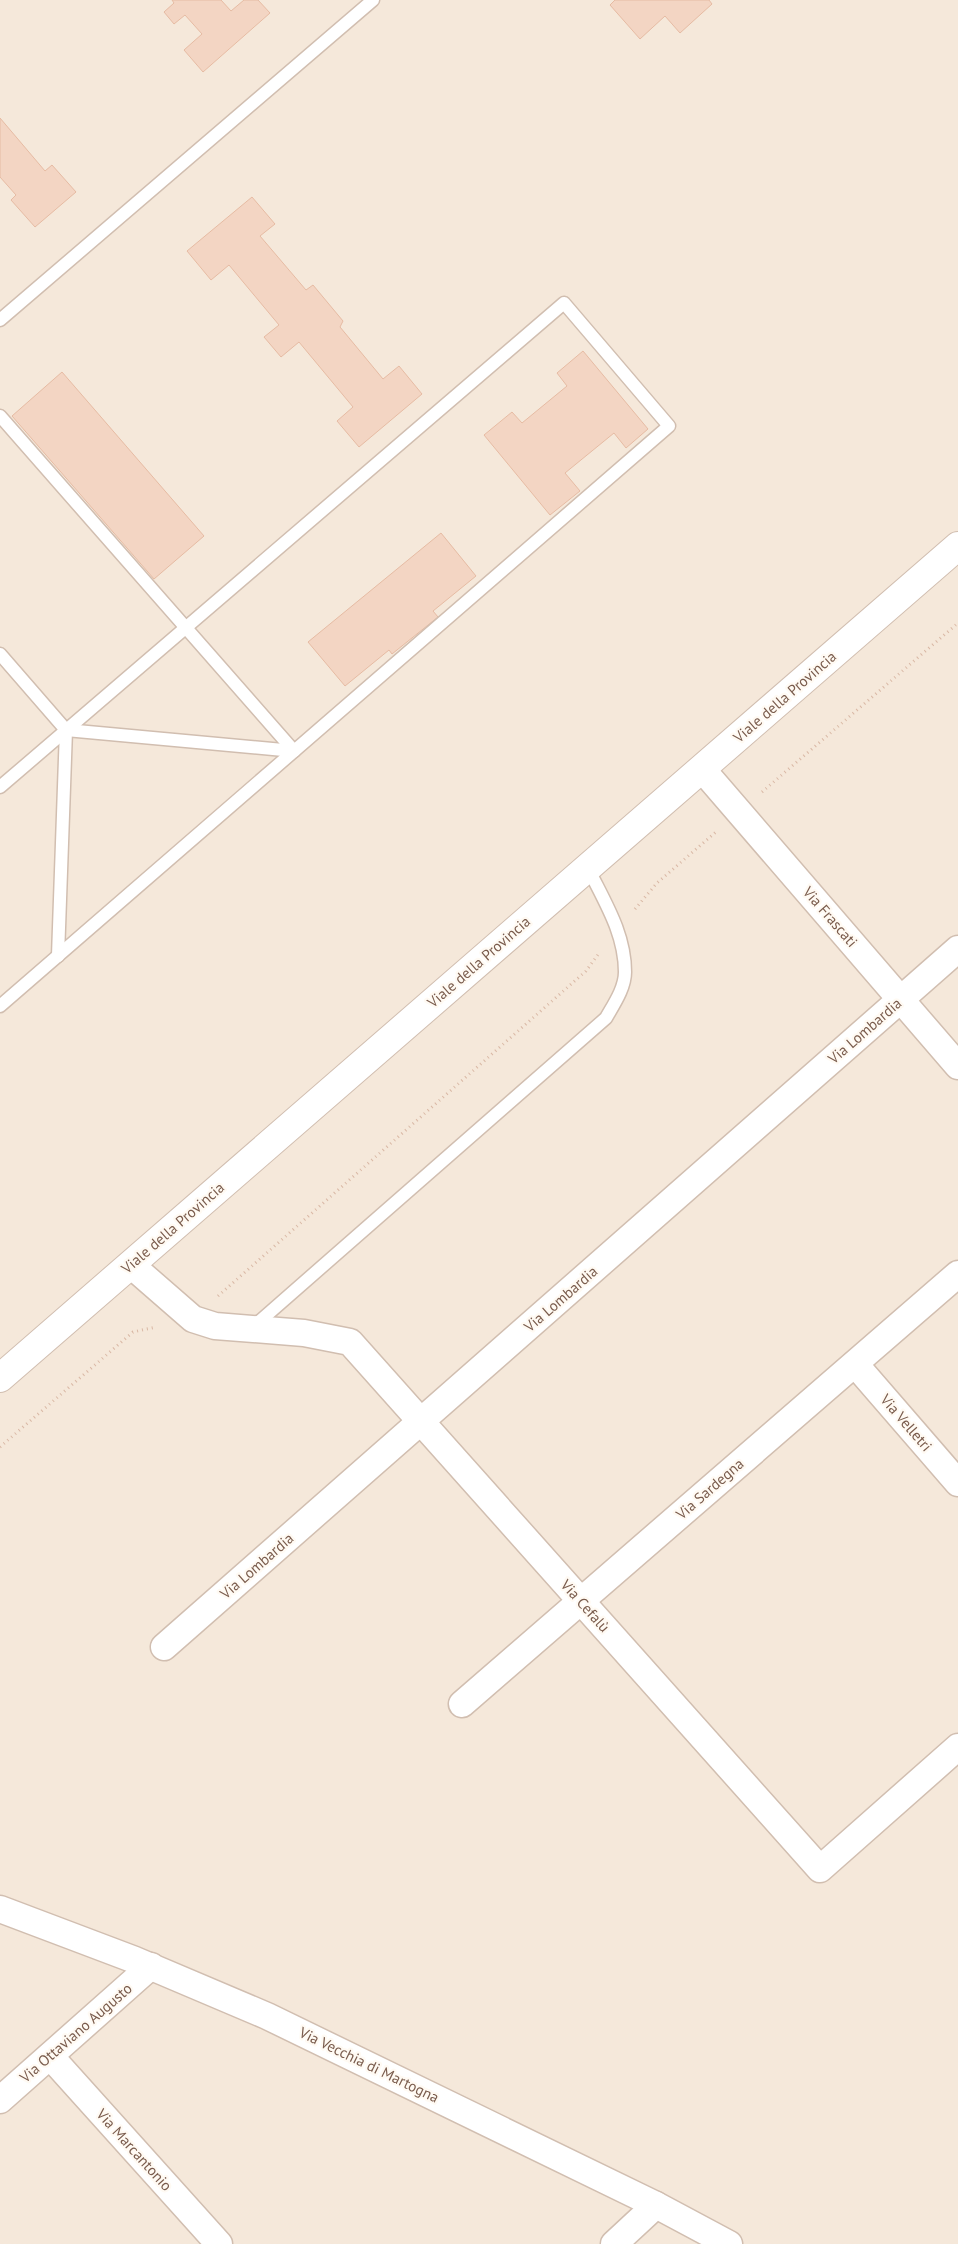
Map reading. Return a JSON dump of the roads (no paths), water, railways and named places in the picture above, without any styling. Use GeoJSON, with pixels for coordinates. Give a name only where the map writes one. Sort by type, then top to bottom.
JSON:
{"type":"FeatureCollection","features":[{"type":"Feature","properties":{"kind":"street","name":"Viale della Provincia"},"geometry":{"type":"LineString","coordinates":[[0,1378],[958,546]]}},
{"type":"Feature","properties":{"kind":"street","name":"Via Frascati"},"geometry":{"type":"LineString","coordinates":[[702,769],[958,1066]]}},
{"type":"Feature","properties":{"kind":"street","name":"Via Lombardia"},"geometry":{"type":"LineString","coordinates":[[164,1648],[958,949]]}},
{"type":"Feature","properties":{"kind":"street"},"geometry":{"type":"LineString","coordinates":[[131,1265],[193,1319],[215,1326],[251,1328]]}},
{"type":"Feature","properties":{"kind":"street","name":"Via Sardegna"},"geometry":{"type":"LineString","coordinates":[[462,1704],[958,1274]]}},
{"type":"Feature","properties":{"kind":"street","name":"Via Cefalù"},"geometry":{"type":"LineString","coordinates":[[251,1328],[350,1342],[820,1869],[958,1747]]}},
{"type":"Feature","properties":{"kind":"street","name":"Via Velletri"},"geometry":{"type":"LineString","coordinates":[[855,1364],[958,1483]]}},
{"type":"Feature","properties":{"kind":"street","name":"Via Vecchia di Martogna"},"geometry":{"type":"LineString","coordinates":[[0,1909],[151,1966],[267,2016],[656,2205],[729,2244]]}},
{"type":"Feature","properties":{"kind":"street","name":"Via Ottaviano Augusto"},"geometry":{"type":"LineString","coordinates":[[0,2100],[151,1966]]}},
{"type":"Feature","properties":{"kind":"street","name":"Via Marcantonio"},"geometry":{"type":"LineString","coordinates":[[50,2056],[219,2244]]}},
{"type":"Feature","properties":{"kind":"street"},"geometry":{"type":"LineString","coordinates":[[614,2244],[656,2205]]}},
{"type":"Feature","properties":{"kind":"lane"},"geometry":{"type":"LineString","coordinates":[[0,320],[373,0]]}},
{"type":"Feature","properties":{"kind":"lane"},"geometry":{"type":"LineString","coordinates":[[0,787],[564,303],[669,426],[0,1006]]}},
{"type":"Feature","properties":{"kind":"lane"},"geometry":{"type":"LineString","coordinates":[[0,416],[294,751]]}},
{"type":"Feature","properties":{"kind":"lane"},"geometry":{"type":"LineString","coordinates":[[0,654],[66,730],[58,956]]}},
{"type":"Feature","properties":{"kind":"lane"},"geometry":{"type":"LineString","coordinates":[[66,730],[294,751]]}},
{"type":"Feature","properties":{"kind":"lane"},"geometry":{"type":"LineString","coordinates":[[251,1328],[606,1018],[619,994],[625,973],[618,928],[588,868]]}}]}
